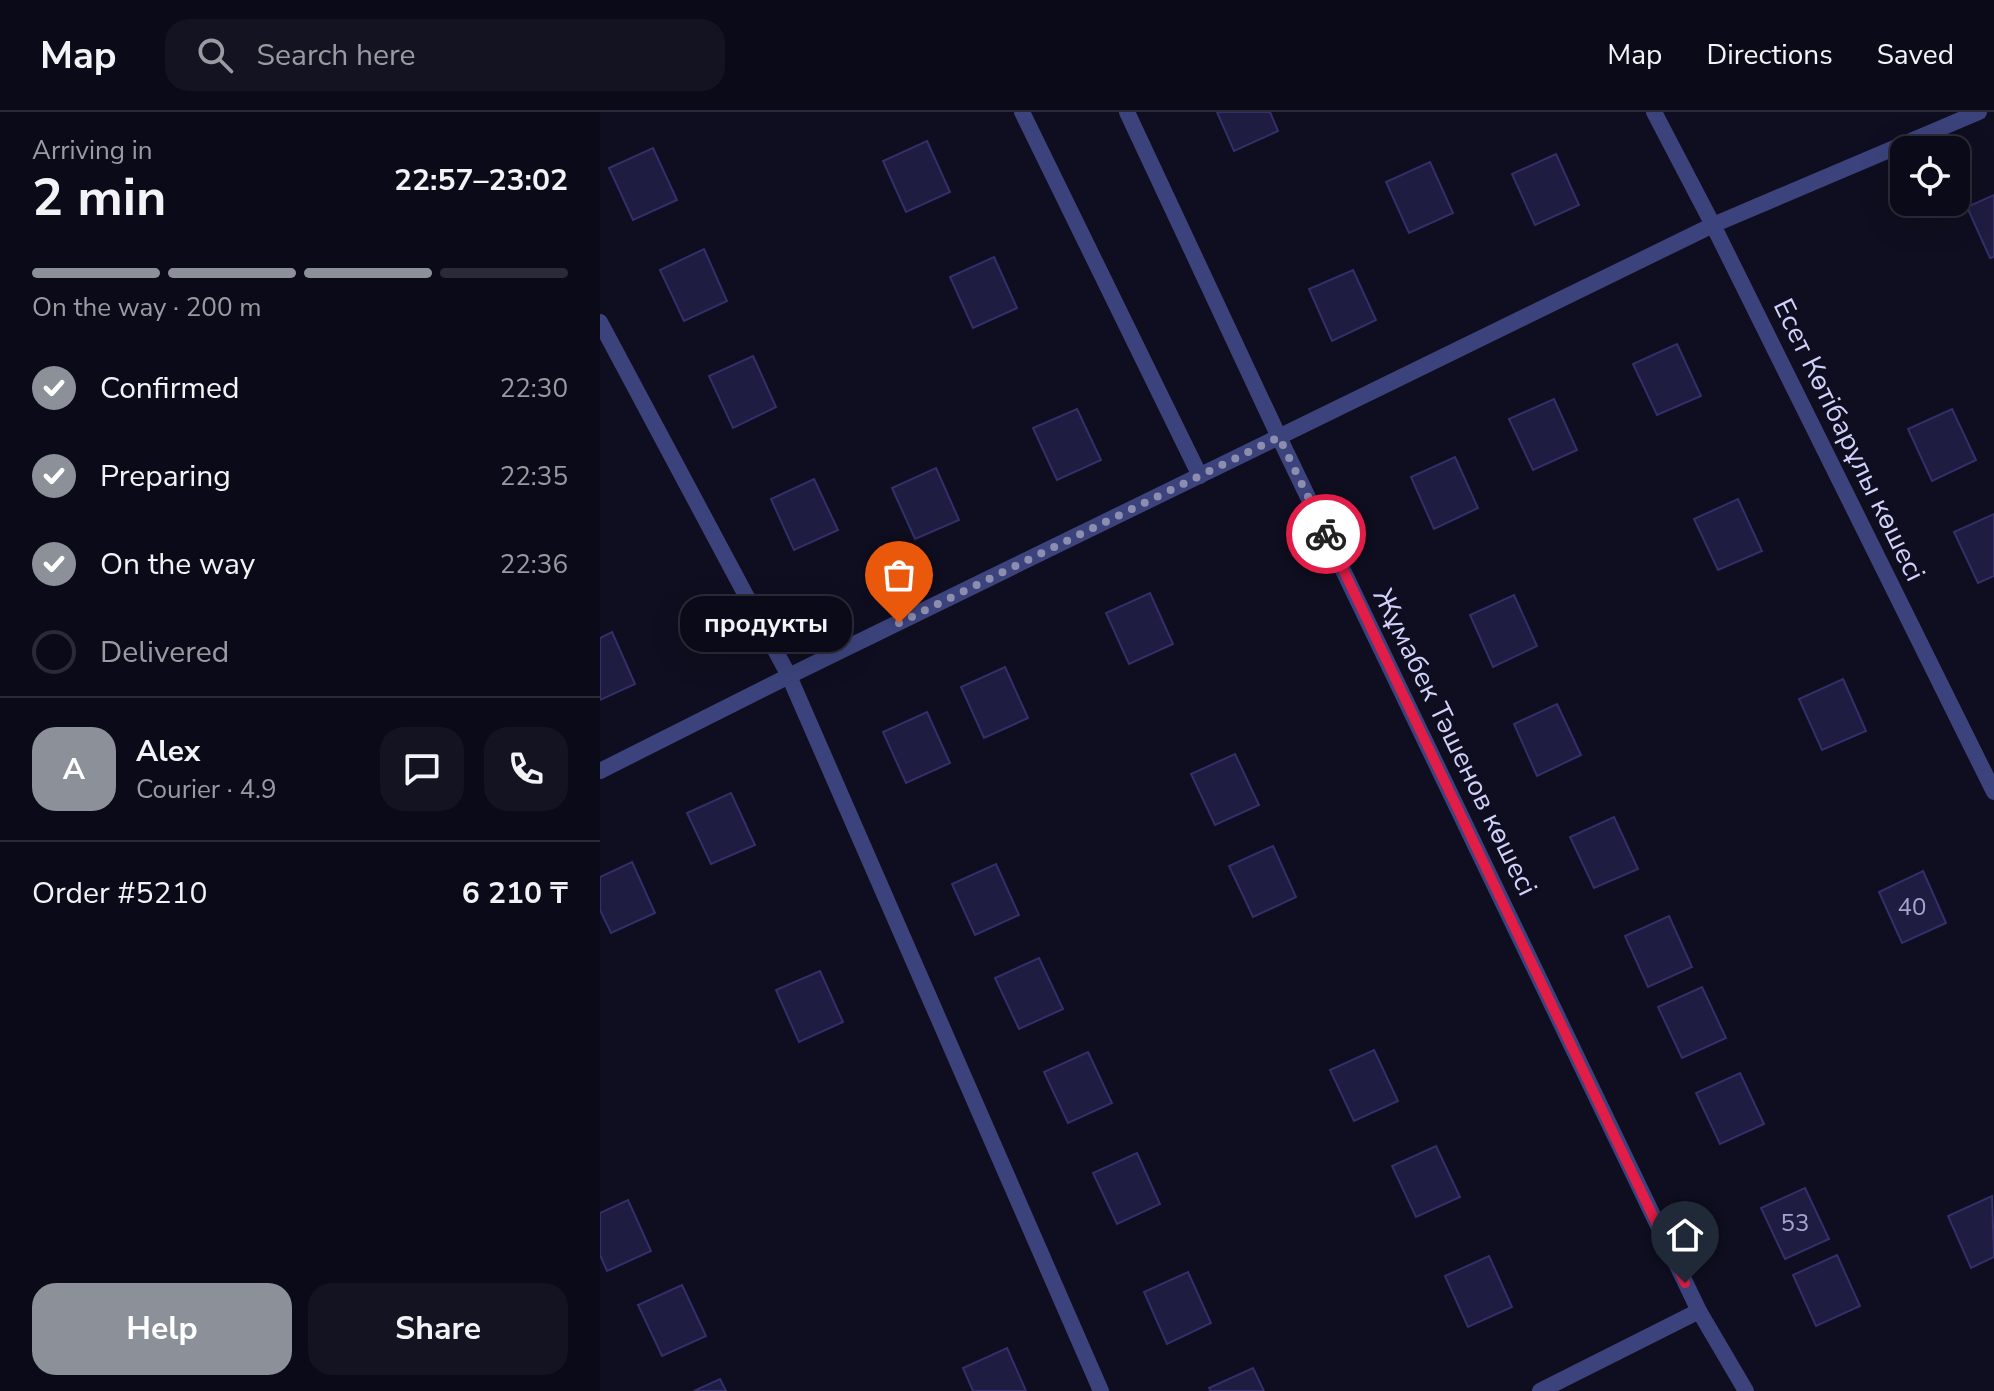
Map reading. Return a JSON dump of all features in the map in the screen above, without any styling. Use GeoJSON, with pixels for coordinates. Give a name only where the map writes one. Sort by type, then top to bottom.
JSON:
{"type":"FeatureCollection","features":[{"type":"Feature","properties":{"kind":"street"},"geometry":{"type":"LineString","coordinates":[[1022,112],[1200,476]]}},
{"type":"Feature","properties":{"kind":"street","name":"Жұмабек Тәшенов көшесі"},"geometry":{"type":"LineString","coordinates":[[1127,112],[1279,437],[1699,1311],[1746,1391]]}},
{"type":"Feature","properties":{"kind":"street","name":"Есет Көтібарұлы көшесі"},"geometry":{"type":"LineString","coordinates":[[1654,112],[1994,792]]}},
{"type":"Feature","properties":{"kind":"street"},"geometry":{"type":"LineString","coordinates":[[600,771],[1713,225],[1979,112]]}},
{"type":"Feature","properties":{"kind":"street"},"geometry":{"type":"LineString","coordinates":[[600,322],[789,676],[1101,1391]]}},
{"type":"Feature","properties":{"kind":"street"},"geometry":{"type":"LineString","coordinates":[[1540,1391],[1699,1311]]}},
{"type":"Feature","properties":{"kind":"building"},"geometry":{"type":"Polygon","coordinates":[[[1217,112],[1270,112],[1278,131],[1234,151],[1217,112]]]}},
{"type":"Feature","properties":{"kind":"building"},"geometry":{"type":"Polygon","coordinates":[[[927,141],[950,192],[906,212],[883,161],[927,141]]]}},
{"type":"Feature","properties":{"kind":"building"},"geometry":{"type":"Polygon","coordinates":[[[653,148],[677,200],[633,220],[609,168],[653,148]]]}},
{"type":"Feature","properties":{"kind":"building"},"geometry":{"type":"Polygon","coordinates":[[[1556,154],[1579,205],[1535,225],[1512,174],[1556,154]]]}},
{"type":"Feature","properties":{"kind":"building"},"geometry":{"type":"Polygon","coordinates":[[[1430,162],[1453,213],[1409,233],[1386,182],[1430,162]]]}},
{"type":"Feature","properties":{"kind":"building"},"geometry":{"type":"Polygon","coordinates":[[[1994,195],[1994,257],[1990,258],[1970,214],[1970,206],[1994,195]]]}},
{"type":"Feature","properties":{"kind":"building"},"geometry":{"type":"Polygon","coordinates":[[[704,249],[727,301],[684,321],[660,270],[704,249]]]}},
{"type":"Feature","properties":{"kind":"building"},"geometry":{"type":"Polygon","coordinates":[[[994,257],[1017,308],[973,328],[950,277],[994,257]]]}},
{"type":"Feature","properties":{"kind":"building"},"geometry":{"type":"Polygon","coordinates":[[[1353,270],[1376,320],[1332,341],[1309,289],[1353,270]]]}},
{"type":"Feature","properties":{"kind":"building"},"geometry":{"type":"Polygon","coordinates":[[[1677,344],[1701,396],[1657,415],[1633,364],[1677,344]]]}},
{"type":"Feature","properties":{"kind":"building"},"geometry":{"type":"Polygon","coordinates":[[[753,356],[776,407],[733,428],[709,376],[753,356]]]}},
{"type":"Feature","properties":{"kind":"building"},"geometry":{"type":"Polygon","coordinates":[[[1554,399],[1577,450],[1533,470],[1509,419],[1554,399]]]}},
{"type":"Feature","properties":{"kind":"building"},"geometry":{"type":"Polygon","coordinates":[[[1077,409],[1101,460],[1057,480],[1033,428],[1077,409]]]}},
{"type":"Feature","properties":{"kind":"building"},"geometry":{"type":"Polygon","coordinates":[[[1952,409],[1976,460],[1932,481],[1908,429],[1952,409]]]}},
{"type":"Feature","properties":{"kind":"building"},"geometry":{"type":"Polygon","coordinates":[[[1455,457],[1478,508],[1434,529],[1411,477],[1455,457]]]}},
{"type":"Feature","properties":{"kind":"building"},"geometry":{"type":"Polygon","coordinates":[[[936,468],[959,520],[915,539],[892,488],[936,468]]]}},
{"type":"Feature","properties":{"kind":"building"},"geometry":{"type":"Polygon","coordinates":[[[814,479],[838,530],[794,550],[771,499],[814,479]]]}},
{"type":"Feature","properties":{"kind":"building"},"geometry":{"type":"Polygon","coordinates":[[[1738,499],[1762,551],[1718,570],[1694,519],[1738,499]]]}},
{"type":"Feature","properties":{"kind":"building"},"geometry":{"type":"Polygon","coordinates":[[[1994,514],[1994,576],[1978,583],[1954,532],[1994,514]]]}},
{"type":"Feature","properties":{"kind":"building"},"geometry":{"type":"Polygon","coordinates":[[[1150,593],[1173,644],[1129,664],[1106,613],[1150,593]]]}},
{"type":"Feature","properties":{"kind":"building"},"geometry":{"type":"Polygon","coordinates":[[[1514,595],[1537,646],[1493,667],[1470,615],[1514,595]]]}},
{"type":"Feature","properties":{"kind":"building"},"geometry":{"type":"Polygon","coordinates":[[[612,632],[635,684],[600,700],[600,638],[612,632]]]}},
{"type":"Feature","properties":{"kind":"building"},"geometry":{"type":"Polygon","coordinates":[[[1005,667],[1028,718],[984,738],[961,687],[1005,667]]]}},
{"type":"Feature","properties":{"kind":"building"},"geometry":{"type":"Polygon","coordinates":[[[1843,679],[1866,731],[1822,750],[1799,699],[1843,679]]]}},
{"type":"Feature","properties":{"kind":"building"},"geometry":{"type":"Polygon","coordinates":[[[1557,704],[1581,755],[1537,776],[1514,724],[1557,704]]]}},
{"type":"Feature","properties":{"kind":"building"},"geometry":{"type":"Polygon","coordinates":[[[927,712],[950,763],[906,783],[883,732],[927,712]]]}},
{"type":"Feature","properties":{"kind":"building"},"geometry":{"type":"Polygon","coordinates":[[[1235,754],[1259,805],[1215,825],[1191,774],[1235,754]]]}},
{"type":"Feature","properties":{"kind":"building"},"geometry":{"type":"Polygon","coordinates":[[[731,793],[755,845],[711,864],[687,813],[731,793]]]}},
{"type":"Feature","properties":{"kind":"building"},"geometry":{"type":"Polygon","coordinates":[[[1614,817],[1638,869],[1594,888],[1570,837],[1614,817]]]}},
{"type":"Feature","properties":{"kind":"building"},"geometry":{"type":"Polygon","coordinates":[[[1273,846],[1296,897],[1253,917],[1229,866],[1273,846]]]}},
{"type":"Feature","properties":{"kind":"building"},"geometry":{"type":"Polygon","coordinates":[[[632,862],[655,913],[611,933],[600,910],[600,877],[632,862]]]}},
{"type":"Feature","properties":{"kind":"building"},"geometry":{"type":"Polygon","coordinates":[[[996,864],[1019,915],[975,935],[952,884],[996,864]]]}},
{"type":"Feature","properties":{"kind":"building"},"geometry":{"type":"Polygon","coordinates":[[[1923,871],[1946,923],[1902,943],[1879,892],[1923,871]]]}},
{"type":"Feature","properties":{"kind":"building"},"geometry":{"type":"Polygon","coordinates":[[[1669,916],[1692,967],[1648,987],[1625,936],[1669,916]]]}},
{"type":"Feature","properties":{"kind":"building"},"geometry":{"type":"Polygon","coordinates":[[[1039,958],[1063,1009],[1019,1029],[995,978],[1039,958]]]}},
{"type":"Feature","properties":{"kind":"building"},"geometry":{"type":"Polygon","coordinates":[[[820,971],[843,1022],[799,1042],[776,990],[820,971]]]}},
{"type":"Feature","properties":{"kind":"building"},"geometry":{"type":"Polygon","coordinates":[[[1702,987],[1726,1038],[1682,1058],[1658,1007],[1702,987]]]}},
{"type":"Feature","properties":{"kind":"building"},"geometry":{"type":"Polygon","coordinates":[[[1374,1050],[1398,1101],[1354,1121],[1330,1070],[1374,1050]]]}},
{"type":"Feature","properties":{"kind":"building"},"geometry":{"type":"Polygon","coordinates":[[[1088,1052],[1112,1103],[1068,1123],[1044,1072],[1088,1052]]]}},
{"type":"Feature","properties":{"kind":"building"},"geometry":{"type":"Polygon","coordinates":[[[1740,1073],[1764,1124],[1720,1144],[1696,1093],[1740,1073]]]}},
{"type":"Feature","properties":{"kind":"building"},"geometry":{"type":"Polygon","coordinates":[[[1436,1146],[1460,1197],[1416,1217],[1392,1166],[1436,1146]]]}},
{"type":"Feature","properties":{"kind":"building"},"geometry":{"type":"Polygon","coordinates":[[[1137,1153],[1160,1204],[1117,1224],[1093,1173],[1137,1153]]]}},
{"type":"Feature","properties":{"kind":"building"},"geometry":{"type":"Polygon","coordinates":[[[1805,1188],[1829,1239],[1785,1259],[1761,1208],[1805,1188]]]}},
{"type":"Feature","properties":{"kind":"building"},"geometry":{"type":"Polygon","coordinates":[[[1992,1196],[1994,1257],[1971,1268],[1948,1216],[1992,1196]]]}},
{"type":"Feature","properties":{"kind":"building"},"geometry":{"type":"Polygon","coordinates":[[[628,1200],[651,1251],[607,1271],[600,1255],[600,1213],[628,1200]]]}},
{"type":"Feature","properties":{"kind":"building"},"geometry":{"type":"Polygon","coordinates":[[[1837,1255],[1860,1306],[1816,1326],[1793,1275],[1837,1255]]]}},
{"type":"Feature","properties":{"kind":"building"},"geometry":{"type":"Polygon","coordinates":[[[1489,1256],[1512,1307],[1468,1327],[1445,1276],[1489,1256]]]}},
{"type":"Feature","properties":{"kind":"building"},"geometry":{"type":"Polygon","coordinates":[[[1188,1272],[1211,1323],[1167,1344],[1144,1292],[1188,1272]]]}},
{"type":"Feature","properties":{"kind":"building"},"geometry":{"type":"Polygon","coordinates":[[[682,1285],[706,1336],[662,1356],[638,1305],[682,1285]]]}},
{"type":"Feature","properties":{"kind":"building"},"geometry":{"type":"Polygon","coordinates":[[[1007,1348],[1026,1391],[973,1391],[963,1368],[1007,1348]]]}},
{"type":"Feature","properties":{"kind":"building"},"geometry":{"type":"Polygon","coordinates":[[[1253,1368],[1264,1391],[1211,1391],[1209,1388],[1253,1368]]]}},
{"type":"Feature","properties":{"kind":"building"},"geometry":{"type":"Polygon","coordinates":[[[720,1379],[726,1391],[694,1391],[720,1379]]]}},
{"type":"Feature","properties":{"kind":"way so far"},"geometry":{"type":"LineString","coordinates":[[899,623],[1279,437],[1326,534]]}},
{"type":"Feature","properties":{"kind":"place","name":"продукты"},"geometry":{"type":"Point","coordinates":[899,623]}},
{"type":"Feature","properties":{"kind":"route"},"geometry":{"type":"LineString","coordinates":[[1326,534],[1685,1283]]}}]}
